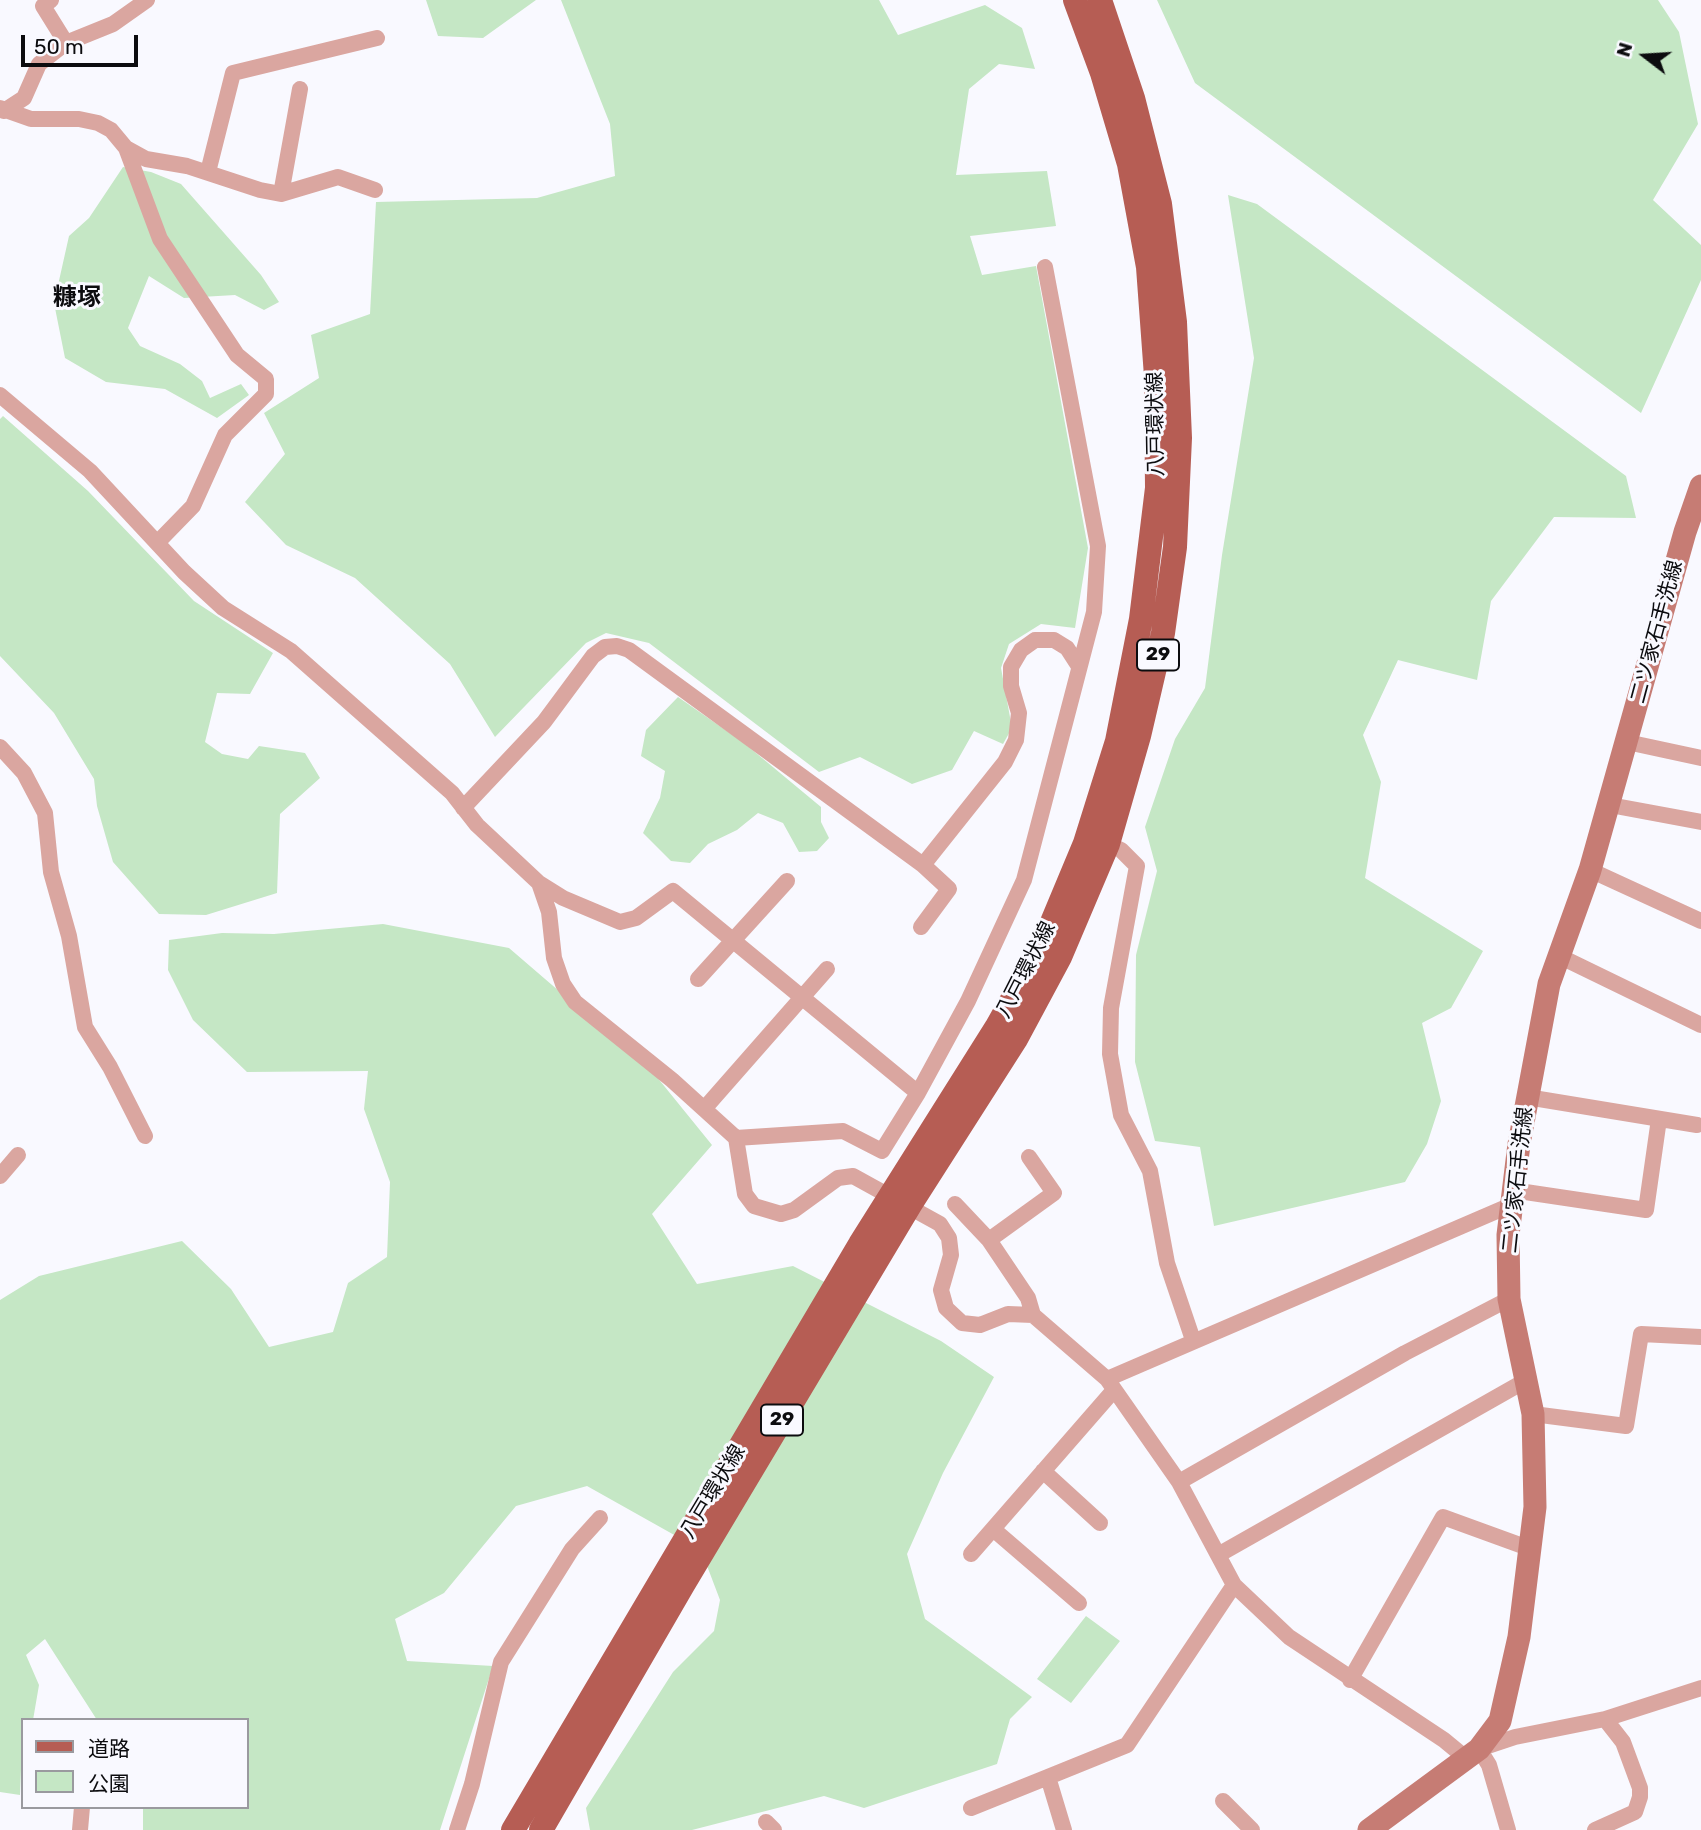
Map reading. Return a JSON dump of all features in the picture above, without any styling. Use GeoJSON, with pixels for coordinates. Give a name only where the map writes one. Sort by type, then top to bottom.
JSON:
{"type":"FeatureCollection","features":[{"type":"Feature","properties":{"kind":"main road","name":"八戸環状線"},"geometry":{"type":"LineString","coordinates":[[513,1830],[674,1580],[900,1200],[1042,946],[1085,843],[1117,741],[1142,619],[1157,488],[1156,376],[1148,267],[1129,164],[1102,72],[1075,0]]}},
{"type":"Feature","properties":{"kind":"main road","name":"八戸環状線"},"geometry":{"type":"LineString","coordinates":[[900,1200],[1022,1027],[1060,957],[1108,844],[1139,736],[1163,633],[1175,547],[1180,438],[1175,321],[1160,204],[1133,98],[1100,0]]}},
{"type":"Feature","properties":{"kind":"main road","name":"八戸環状線"},"geometry":{"type":"LineString","coordinates":[[541,1830],[674,1580]]}},
{"type":"Feature","properties":{"kind":"street"},"geometry":{"type":"LineString","coordinates":[[51,0],[43,6],[66,43]]}},
{"type":"Feature","properties":{"kind":"street"},"geometry":{"type":"LineString","coordinates":[[2,110],[24,98],[39,64],[66,43],[113,24],[147,0]]}},
{"type":"Feature","properties":{"kind":"street"},"geometry":{"type":"LineString","coordinates":[[208,172],[233,73],[377,38]]}},
{"type":"Feature","properties":{"kind":"street"},"geometry":{"type":"LineString","coordinates":[[281,194],[300,89]]}},
{"type":"Feature","properties":{"kind":"street"},"geometry":{"type":"LineString","coordinates":[[2,110],[31,119],[79,119],[98,123],[111,131],[126,148],[146,159],[208,172],[260,190],[281,194],[338,177],[376,190]]}},
{"type":"Feature","properties":{"kind":"street"},"geometry":{"type":"LineString","coordinates":[[126,148],[160,239],[237,355],[266,379],[266,394],[225,435],[193,506],[157,543]]}},
{"type":"Feature","properties":{"kind":"street"},"geometry":{"type":"LineString","coordinates":[[736,1138],[843,1131],[882,1151],[918,1093],[968,1001],[1024,880],[1094,612],[1098,546],[1045,267]]}},
{"type":"Feature","properties":{"kind":"street"},"geometry":{"type":"LineString","coordinates":[[0,395],[90,471],[223,608],[290,652],[332,685],[452,793],[463,808],[539,883],[563,898],[621,922],[636,918],[673,891],[918,1093]]}},
{"type":"Feature","properties":{"kind":"street","name":"二ツ家石手洗線"},"geometry":{"type":"LineString","coordinates":[[1369,1830],[1473,1754],[1500,1721],[1519,1637],[1531,1549],[1536,1450],[1533,1414],[1509,1299],[1511,1197],[1538,1029],[1559,956],[1610,805],[1685,532],[1701,486]]}},
{"type":"Feature","properties":{"kind":"street"},"geometry":{"type":"LineString","coordinates":[[923,865],[1005,762],[1016,740],[1018,713],[1011,686],[1011,667],[1021,650],[1035,640],[1054,640],[1067,648],[1078,665]]}},
{"type":"Feature","properties":{"kind":"street"},"geometry":{"type":"LineString","coordinates":[[463,808],[544,722],[593,656],[605,648],[617,646],[629,650],[923,865],[949,888],[921,927]]}},
{"type":"Feature","properties":{"kind":"street"},"geometry":{"type":"LineString","coordinates":[[1627,742],[1701,758]]}},
{"type":"Feature","properties":{"kind":"street"},"geometry":{"type":"LineString","coordinates":[[0,747],[24,773],[45,813],[51,872],[69,936],[85,1027],[110,1067],[145,1136]]}},
{"type":"Feature","properties":{"kind":"street"},"geometry":{"type":"LineString","coordinates":[[1610,805],[1701,822]]}},
{"type":"Feature","properties":{"kind":"street"},"geometry":{"type":"LineString","coordinates":[[1108,844],[1121,850],[1137,866],[1111,1008],[1110,1054],[1121,1115],[1150,1171],[1167,1263],[1193,1340]]}},
{"type":"Feature","properties":{"kind":"street"},"geometry":{"type":"LineString","coordinates":[[1590,870],[1701,921]]}},
{"type":"Feature","properties":{"kind":"street"},"geometry":{"type":"LineString","coordinates":[[698,979],[787,880]]}},
{"type":"Feature","properties":{"kind":"street"},"geometry":{"type":"LineString","coordinates":[[539,883],[549,912],[554,958],[563,984],[575,1002],[736,1138],[745,1194],[754,1206],[766,1212],[781,1214],[794,1210],[838,1178],[853,1176],[940,1224],[949,1238],[951,1255],[941,1290],[946,1308],[962,1323],[980,1325],[1007,1314],[1032,1315]]}},
{"type":"Feature","properties":{"kind":"street"},"geometry":{"type":"LineString","coordinates":[[1559,956],[1701,1025]]}},
{"type":"Feature","properties":{"kind":"street"},"geometry":{"type":"LineString","coordinates":[[704,1109],[827,970]]}},
{"type":"Feature","properties":{"kind":"street"},"geometry":{"type":"LineString","coordinates":[[1527,1097],[1697,1125]]}},
{"type":"Feature","properties":{"kind":"street"},"geometry":{"type":"LineString","coordinates":[[971,1554],[1043,1471],[1110,1385],[1193,1340],[1343,1280],[1511,1197],[1646,1210],[1659,1119]]}},
{"type":"Feature","properties":{"kind":"street"},"geometry":{"type":"LineString","coordinates":[[0,1177],[18,1155]]}},
{"type":"Feature","properties":{"kind":"street"},"geometry":{"type":"LineString","coordinates":[[989,1240],[1054,1193],[1029,1157]]}},
{"type":"Feature","properties":{"kind":"street"},"geometry":{"type":"LineString","coordinates":[[955,1204],[989,1240],[1028,1298],[1032,1315],[1110,1385],[1179,1482],[1234,1585],[1289,1637],[1444,1741],[1473,1754],[1489,1765],[1508,1830]]}},
{"type":"Feature","properties":{"kind":"street"},"geometry":{"type":"LineString","coordinates":[[1179,1482],[1405,1353],[1509,1299]]}},
{"type":"Feature","properties":{"kind":"street"},"geometry":{"type":"LineString","coordinates":[[1533,1414],[1626,1426],[1641,1334],[1701,1338]]}},
{"type":"Feature","properties":{"kind":"street"},"geometry":{"type":"LineString","coordinates":[[1218,1555],[1525,1381]]}},
{"type":"Feature","properties":{"kind":"street"},"geometry":{"type":"LineString","coordinates":[[1043,1471],[1100,1523]]}},
{"type":"Feature","properties":{"kind":"street"},"geometry":{"type":"LineString","coordinates":[[1350,1680],[1443,1517],[1531,1549]]}},
{"type":"Feature","properties":{"kind":"street"},"geometry":{"type":"LineString","coordinates":[[457,1830],[467,1802],[501,1662],[572,1549],[600,1518]]}},
{"type":"Feature","properties":{"kind":"street"},"geometry":{"type":"LineString","coordinates":[[993,1529],[1079,1603]]}},
{"type":"Feature","properties":{"kind":"street"},"geometry":{"type":"LineString","coordinates":[[971,1808],[1127,1745],[1234,1585]]}},
{"type":"Feature","properties":{"kind":"street"},"geometry":{"type":"LineString","coordinates":[[1473,1754],[1515,1737],[1605,1719],[1701,1688]]}},
{"type":"Feature","properties":{"kind":"street"},"geometry":{"type":"LineString","coordinates":[[1595,1830],[1635,1812],[1640,1797],[1640,1788],[1623,1742],[1605,1719]]}},
{"type":"Feature","properties":{"kind":"street"},"geometry":{"type":"LineString","coordinates":[[1048,1777],[1064,1830]]}},
{"type":"Feature","properties":{"kind":"street"},"geometry":{"type":"LineString","coordinates":[[1223,1801],[1252,1830]]}},
{"type":"Feature","properties":{"kind":"street"},"geometry":{"type":"LineString","coordinates":[[80,1830],[82,1809]]}},
{"type":"Feature","properties":{"kind":"green space"},"geometry":{"type":"Polygon","coordinates":[[[426,0],[536,0],[483,38],[438,36],[426,0]]]}},
{"type":"Feature","properties":{"kind":"green space"},"geometry":{"type":"Polygon","coordinates":[[[561,0],[879,0],[898,35],[985,5],[1022,28],[1035,69],[999,64],[969,89],[956,175],[1047,171],[1056,226],[970,236],[982,275],[1036,266],[1088,548],[1075,628],[1041,624],[1009,644],[1001,668],[1012,728],[1003,744],[974,731],[952,770],[912,784],[860,757],[819,772],[649,643],[606,633],[586,643],[495,737],[450,664],[355,578],[286,545],[245,502],[285,454],[264,413],[319,378],[311,335],[370,314],[376,202],[537,198],[615,176],[610,124],[561,0]]]}},
{"type":"Feature","properties":{"kind":"green space"},"geometry":{"type":"Polygon","coordinates":[[[1157,0],[1658,0],[1679,32],[1698,124],[1653,200],[1701,245],[1701,280],[1641,413],[1195,83],[1157,0]]]}},
{"type":"Feature","properties":{"kind":"green space"},"geometry":{"type":"Polygon","coordinates":[[[123,167],[151,172],[181,184],[261,275],[279,302],[264,310],[235,295],[184,298],[149,276],[128,328],[140,346],[180,364],[202,381],[210,398],[241,384],[249,395],[217,418],[165,389],[106,382],[65,358],[54,303],[69,236],[89,218],[123,167]]]}},
{"type":"Feature","properties":{"kind":"green space"},"geometry":{"type":"Polygon","coordinates":[[[1228,195],[1257,204],[1626,476],[1636,518],[1554,517],[1491,601],[1477,680],[1398,660],[1363,735],[1381,782],[1365,878],[1483,951],[1451,1008],[1422,1023],[1441,1101],[1427,1144],[1405,1182],[1214,1226],[1200,1147],[1155,1141],[1135,1062],[1136,955],[1157,871],[1145,827],[1175,739],[1205,688],[1222,555],[1254,358],[1228,195]]]}},
{"type":"Feature","properties":{"kind":"green space"},"geometry":{"type":"Polygon","coordinates":[[[3,416],[88,491],[194,601],[273,653],[250,694],[217,693],[205,742],[222,754],[248,759],[259,746],[305,753],[320,778],[280,814],[277,893],[206,915],[159,914],[113,862],[97,806],[94,779],[54,713],[0,656],[0,419],[3,416]]]}},
{"type":"Feature","properties":{"kind":"green space"},"geometry":{"type":"Polygon","coordinates":[[[678,697],[744,743],[821,807],[821,822],[829,838],[817,851],[799,852],[783,823],[758,813],[737,830],[708,844],[690,863],[671,861],[643,833],[660,798],[665,771],[641,756],[646,730],[678,697]]]}},
{"type":"Feature","properties":{"kind":"green space"},"geometry":{"type":"Polygon","coordinates":[[[383,924],[509,948],[652,1071],[712,1145],[652,1214],[697,1284],[793,1266],[941,1341],[994,1377],[943,1473],[907,1554],[925,1619],[1032,1697],[1010,1719],[997,1764],[864,1808],[824,1796],[692,1830],[590,1830],[586,1808],[673,1672],[714,1631],[720,1600],[701,1550],[587,1486],[516,1506],[444,1593],[395,1619],[407,1661],[493,1666],[440,1830],[143,1830],[143,1809],[248,1809],[248,1718],[96,1718],[45,1639],[26,1655],[39,1685],[33,1718],[21,1718],[20,1795],[0,1792],[0,1300],[39,1276],[182,1241],[231,1289],[269,1347],[333,1332],[348,1283],[387,1257],[390,1182],[364,1109],[368,1071],[247,1072],[193,1020],[168,970],[169,940],[222,933],[274,934],[383,924]]]}},
{"type":"Feature","properties":{"kind":"green space"},"geometry":{"type":"Polygon","coordinates":[[[1086,1616],[1120,1641],[1071,1703],[1037,1679],[1086,1616]]]}},
{"type":"Feature","properties":{"kind":"district","name":"糠塚"},"geometry":{"type":"Point","coordinates":[77,298]}}]}
